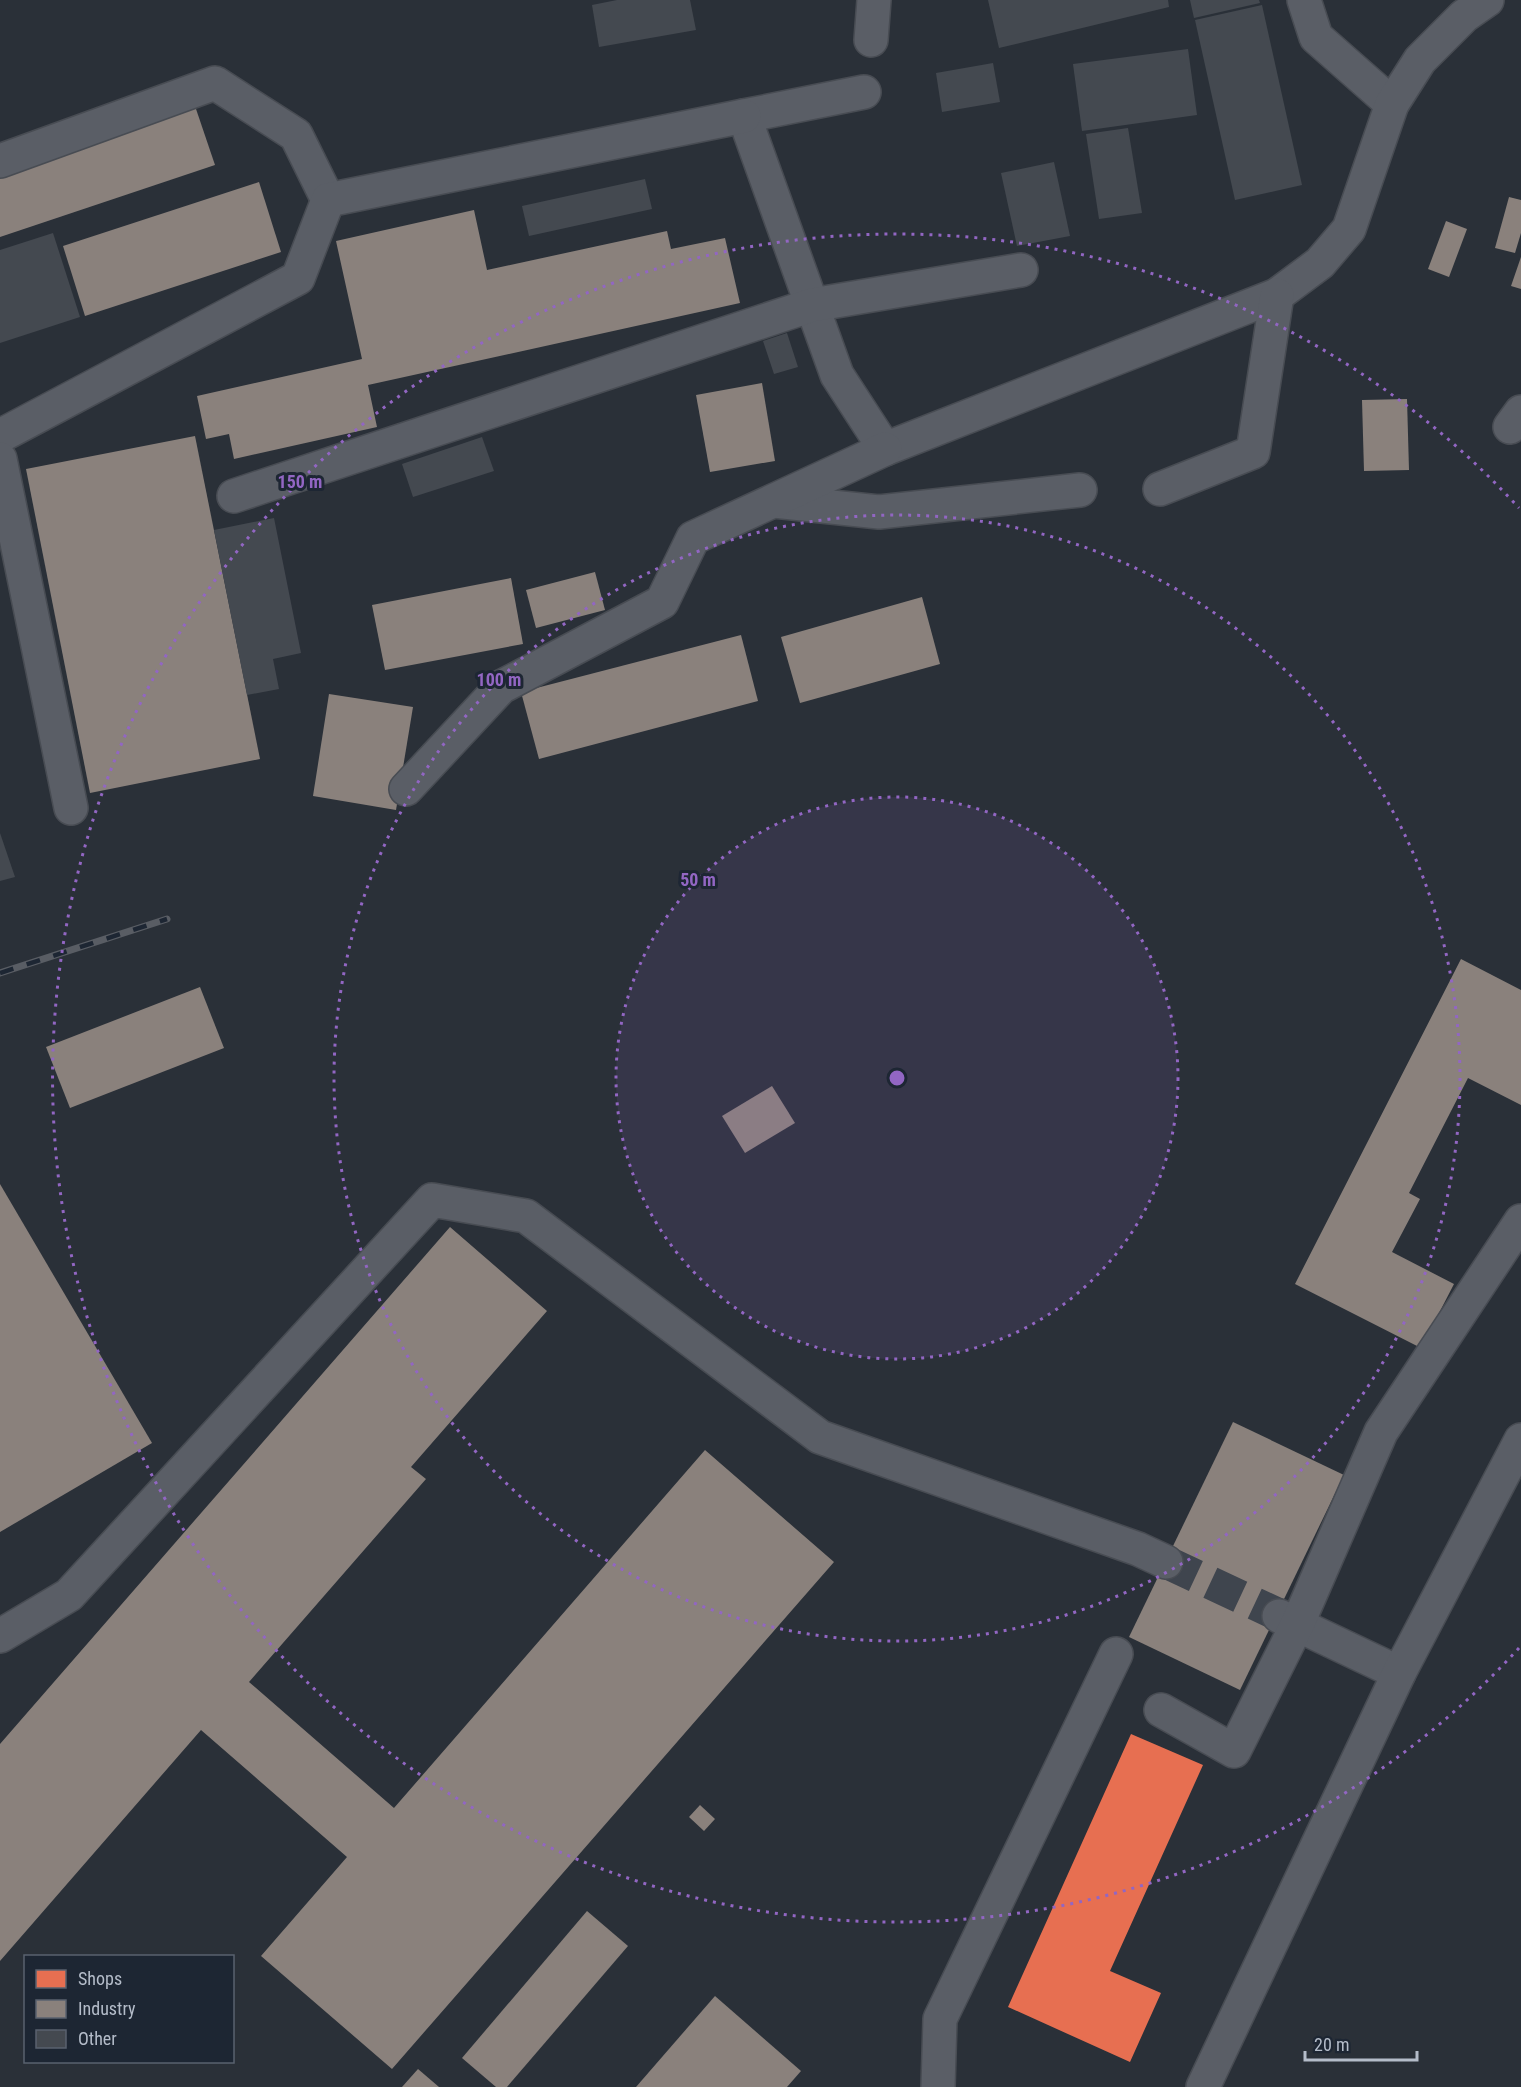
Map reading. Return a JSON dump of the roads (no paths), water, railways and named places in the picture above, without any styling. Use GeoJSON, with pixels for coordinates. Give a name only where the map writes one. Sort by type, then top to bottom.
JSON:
{"type":"FeatureCollection","features":[{"type":"Feature","properties":{"kind":"lane"},"geometry":{"type":"LineString","coordinates":[[871,40],[874,0]]}},
{"type":"Feature","properties":{"kind":"lane"},"geometry":{"type":"LineString","coordinates":[[1304,0],[1316,36],[1392,104]]}},
{"type":"Feature","properties":{"kind":"lane"},"geometry":{"type":"LineString","coordinates":[[406,789],[501,687],[662,602],[693,538],[885,449],[1277,295],[1320,263],[1349,230],[1392,104],[1420,60],[1468,5]]}},
{"type":"Feature","properties":{"kind":"lane"},"geometry":{"type":"LineString","coordinates":[[0,161],[215,83],[296,135],[328,200],[298,278],[0,436]]}},
{"type":"Feature","properties":{"kind":"lane"},"geometry":{"type":"LineString","coordinates":[[328,200],[864,92]]}},
{"type":"Feature","properties":{"kind":"lane"},"geometry":{"type":"LineString","coordinates":[[744,116],[837,375],[885,449]]}},
{"type":"Feature","properties":{"kind":"lane"},"geometry":{"type":"LineString","coordinates":[[234,496],[812,305],[1021,270]]}},
{"type":"Feature","properties":{"kind":"lane"},"geometry":{"type":"LineString","coordinates":[[1160,489],[1253,452],[1277,295]]}},
{"type":"Feature","properties":{"kind":"lane"},"geometry":{"type":"LineString","coordinates":[[0,459],[71,808]]}},
{"type":"Feature","properties":{"kind":"lane"},"geometry":{"type":"LineString","coordinates":[[772,501],[879,512],[1080,490]]}},
{"type":"Feature","properties":{"kind":"lane"},"geometry":{"type":"LineString","coordinates":[[0,1636],[69,1595],[432,1200],[526,1216],[820,1437],[1138,1549],[1166,1562]]}},
{"type":"Feature","properties":{"kind":"lane"},"geometry":{"type":"LineString","coordinates":[[1161,1710],[1234,1751],[1287,1619],[1381,1432],[1521,1221]]}},
{"type":"Feature","properties":{"kind":"lane"},"geometry":{"type":"LineString","coordinates":[[1203,2087],[1399,1673],[1521,1440]]}},
{"type":"Feature","properties":{"kind":"lane"},"geometry":{"type":"LineString","coordinates":[[1287,1619],[1399,1673]]}},
{"type":"Feature","properties":{"kind":"lane"},"geometry":{"type":"LineString","coordinates":[[938,2087],[940,2019],[1116,1654]]}},
{"type":"Feature","properties":{"kind":"tunnel"},"geometry":{"type":"LineString","coordinates":[[1166,1562],[1277,1614]]}},
{"type":"Feature","properties":{"kind":"railway"},"geometry":{"type":"LineString","coordinates":[[0,973],[167,919]]}}]}
